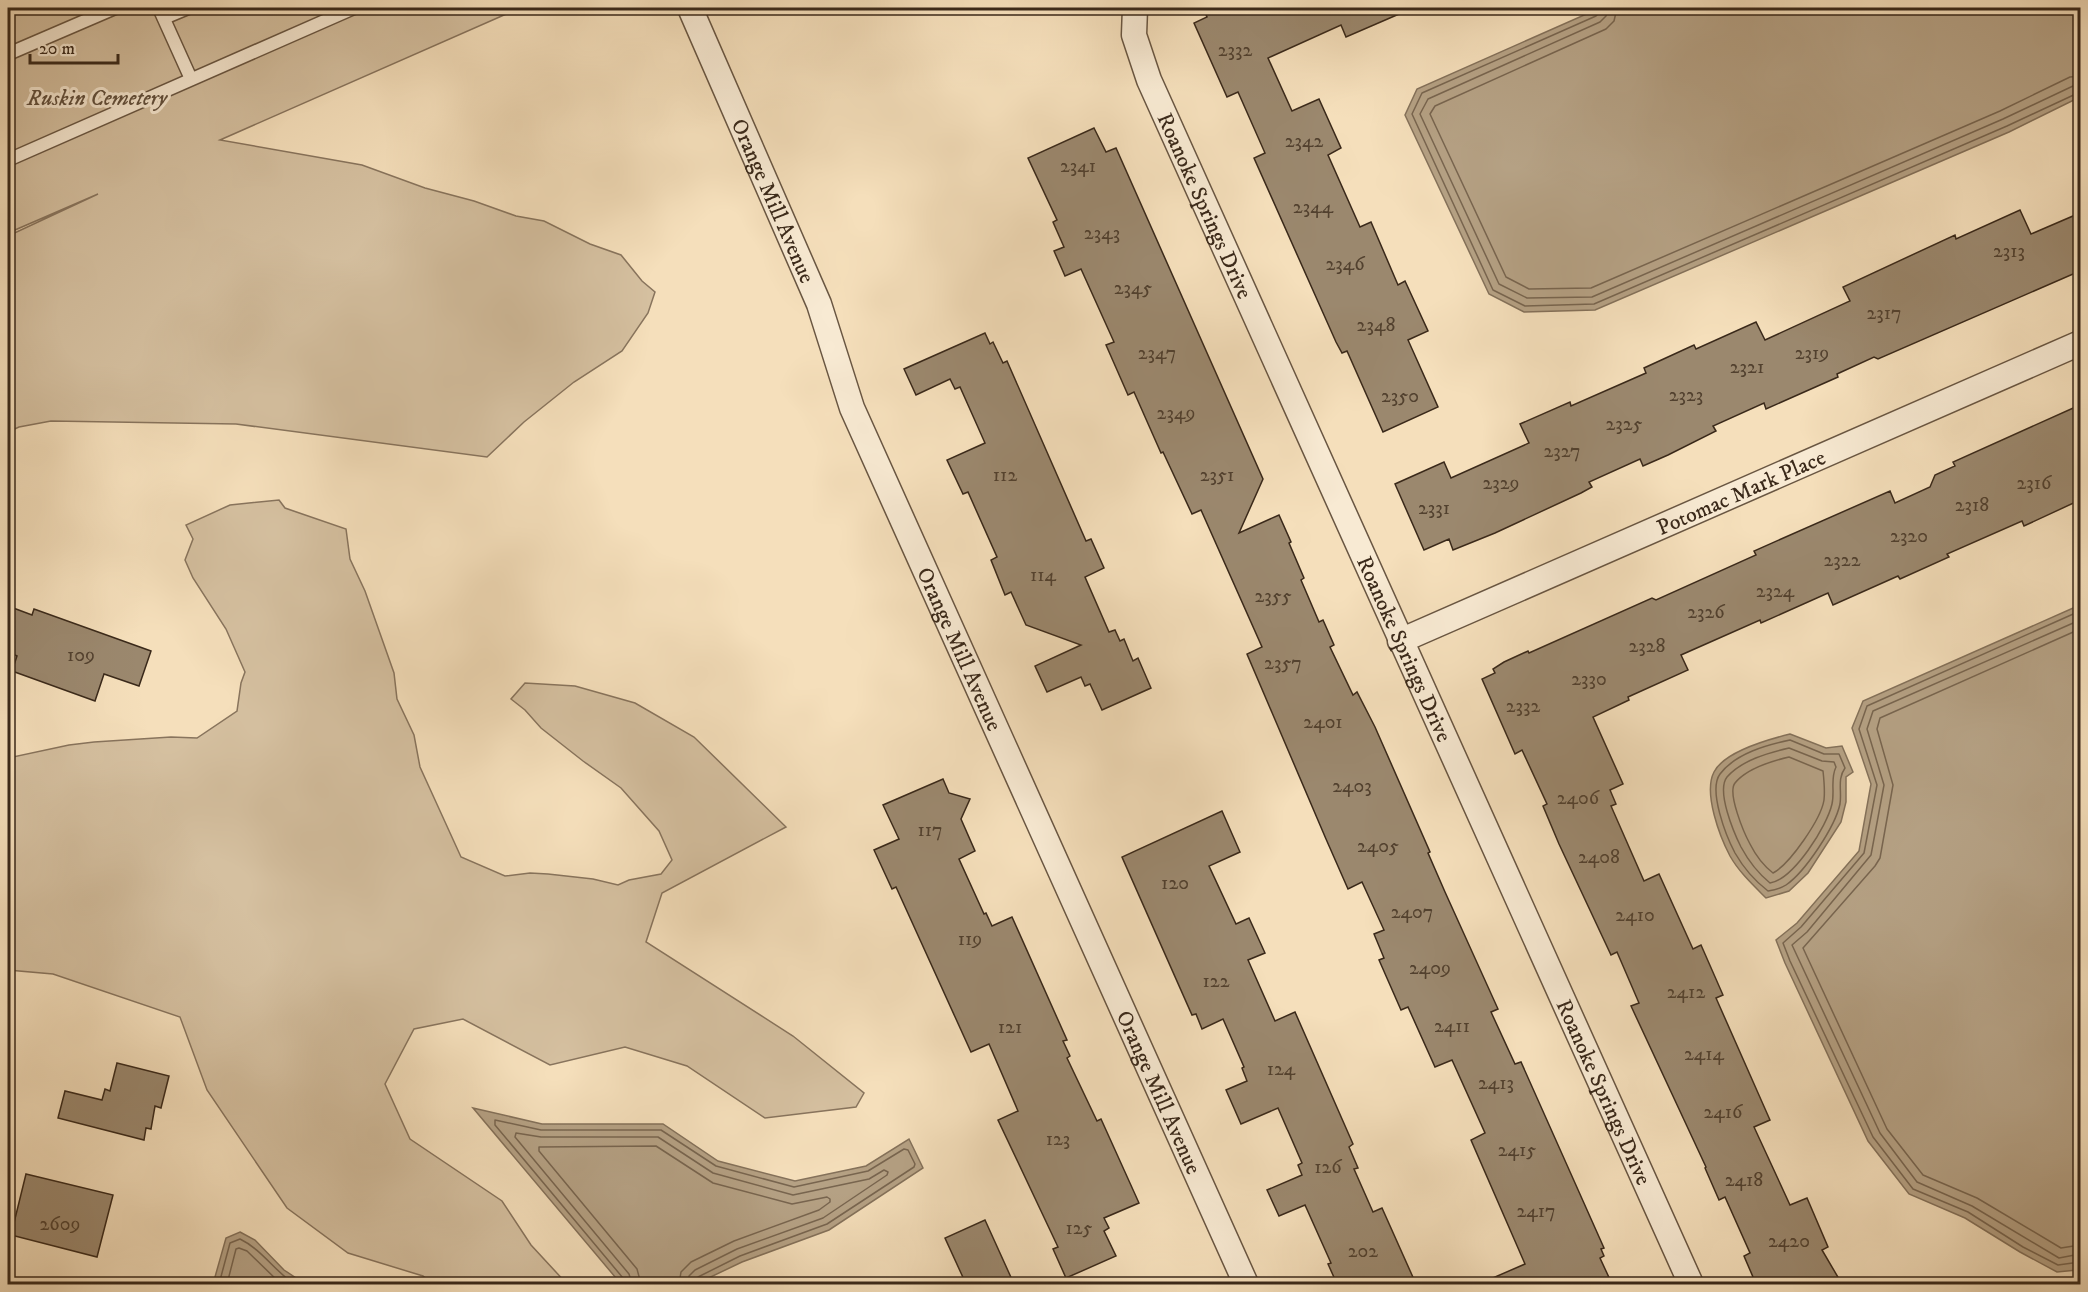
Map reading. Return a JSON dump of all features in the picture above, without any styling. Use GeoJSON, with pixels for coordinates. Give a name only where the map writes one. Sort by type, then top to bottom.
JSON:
{"type":"FeatureCollection","features":[{"type":"Feature","properties":{"kind":"street","name":"Orange Mill Avenue"},"geometry":{"type":"LineString","coordinates":[[690,8],[819,304],[852,408],[1246,1284]]}},
{"type":"Feature","properties":{"kind":"street","name":"Roanoke Springs Drive"},"geometry":{"type":"LineString","coordinates":[[1135,8],[1134,35],[1149,80],[1691,1284]]}},
{"type":"Feature","properties":{"kind":"street","name":"Potomac Mark Place"},"geometry":{"type":"LineString","coordinates":[[1400,641],[2080,344]]}},
{"type":"Feature","properties":{"kind":"lane"},"geometry":{"type":"LineString","coordinates":[[8,54],[116,8]]}},
{"type":"Feature","properties":{"kind":"lane"},"geometry":{"type":"LineString","coordinates":[[188,8],[162,13],[191,79]]}},
{"type":"Feature","properties":{"kind":"lane"},"geometry":{"type":"LineString","coordinates":[[8,160],[354,8]]}},
{"type":"Feature","properties":{"kind":"green space","name":"Ruskin Cemetery"},"geometry":{"type":"Polygon","coordinates":[[[8,8],[520,8],[220,140],[362,165],[425,188],[474,201],[516,216],[544,221],[590,244],[621,255],[642,281],[655,292],[648,313],[622,351],[574,382],[524,422],[487,457],[236,424],[51,421],[19,427],[8,432],[8,236],[98,194],[8,233],[8,8]]]}},
{"type":"Feature","properties":{"kind":"green space"},"geometry":{"type":"Polygon","coordinates":[[[279,500],[285,508],[346,529],[350,559],[365,591],[394,673],[397,699],[414,735],[420,767],[461,857],[505,876],[530,873],[548,874],[593,879],[618,885],[629,880],[661,874],[672,860],[659,831],[621,788],[541,728],[525,710],[511,699],[525,683],[575,686],[635,703],[694,737],[786,827],[662,893],[646,942],[793,1036],[864,1093],[856,1107],[765,1118],[687,1066],[625,1047],[550,1065],[463,1019],[414,1029],[385,1084],[410,1139],[502,1201],[531,1245],[567,1284],[432,1284],[423,1276],[348,1253],[287,1208],[207,1090],[180,1017],[53,974],[8,970],[8,758],[94,742],[171,737],[197,738],[237,711],[245,672],[226,629],[193,578],[185,560],[193,539],[186,525],[230,505],[279,500]]]}},
{"type":"Feature","properties":{"kind":"water"},"geometry":{"type":"Polygon","coordinates":[[[1600,8],[2080,8],[2080,97],[2009,132],[1595,310],[1524,312],[1489,294],[1405,115],[1417,89],[1600,8]]]}},
{"type":"Feature","properties":{"kind":"water"},"geometry":{"type":"Polygon","coordinates":[[[2080,605],[2080,1265],[2077,1270],[2057,1272],[1965,1218],[1909,1194],[1868,1141],[1776,940],[1797,923],[1859,851],[1871,784],[1852,728],[1863,701],[2080,605]]]}},
{"type":"Feature","properties":{"kind":"water"},"geometry":{"type":"Polygon","coordinates":[[[1790,734],[1826,748],[1842,746],[1853,772],[1846,777],[1846,802],[1841,822],[1808,873],[1789,891],[1766,898],[1746,878],[1726,848],[1714,815],[1710,791],[1711,781],[1714,772],[1727,758],[1748,747],[1790,734]]]}},
{"type":"Feature","properties":{"kind":"water"},"geometry":{"type":"Polygon","coordinates":[[[473,1108],[542,1124],[663,1124],[718,1161],[795,1181],[866,1166],[909,1139],[923,1168],[829,1230],[742,1262],[696,1284],[621,1284],[473,1108]]]}},
{"type":"Feature","properties":{"kind":"water"},"geometry":{"type":"Polygon","coordinates":[[[240,1232],[255,1240],[284,1270],[305,1284],[213,1284],[226,1238],[240,1232]]]}},
{"type":"Feature","properties":{"kind":"building"},"geometry":{"type":"Polygon","coordinates":[[[1203,8],[1413,8],[1346,37],[1341,25],[1268,58],[1292,111],[1319,99],[1341,148],[1328,155],[1360,227],[1371,222],[1398,285],[1405,281],[1428,331],[1408,340],[1438,407],[1383,432],[1347,351],[1342,353],[1336,342],[1254,158],[1265,153],[1238,92],[1227,97],[1194,23],[1207,17],[1203,8]]]}},
{"type":"Feature","properties":{"kind":"building"},"geometry":{"type":"Polygon","coordinates":[[[1094,128],[1106,152],[1116,148],[1263,479],[1239,533],[1279,515],[1304,578],[1301,580],[1319,622],[1323,620],[1334,645],[1330,647],[1353,695],[1357,692],[1375,727],[1430,852],[1428,853],[1445,892],[1498,1009],[1491,1012],[1515,1064],[1521,1062],[1604,1248],[1601,1249],[1604,1256],[1600,1258],[1612,1284],[1479,1284],[1525,1264],[1471,1140],[1485,1133],[1452,1060],[1435,1067],[1408,1007],[1401,1010],[1379,960],[1384,958],[1374,934],[1384,930],[1362,882],[1348,889],[1326,839],[1247,654],[1262,647],[1201,510],[1192,514],[1163,452],[1161,453],[1134,392],[1128,395],[1106,345],[1114,342],[1081,269],[1065,276],[1054,251],[1064,247],[1053,222],[1057,220],[1028,158],[1094,128]]]}},
{"type":"Feature","properties":{"kind":"building"},"geometry":{"type":"Polygon","coordinates":[[[2020,210],[2031,234],[2080,213],[2080,271],[1878,359],[1874,357],[1837,374],[1838,377],[1766,409],[1764,403],[1713,426],[1716,431],[1668,455],[1643,466],[1640,459],[1589,482],[1592,487],[1581,493],[1495,533],[1453,550],[1449,539],[1424,550],[1395,484],[1444,462],[1451,478],[1529,443],[1520,424],[1570,402],[1571,406],[1646,373],[1644,368],[1694,345],[1696,349],[1756,322],[1765,340],[1850,301],[1843,287],[1955,235],[1956,239],[2020,210]]]}},
{"type":"Feature","properties":{"kind":"building"},"geometry":{"type":"Polygon","coordinates":[[[985,333],[990,344],[993,342],[1003,363],[1007,361],[1086,541],[1091,539],[1104,568],[1085,577],[1109,632],[1115,630],[1120,641],[1124,639],[1133,661],[1138,658],[1151,688],[1102,710],[1090,684],[1085,686],[1081,677],[1047,692],[1035,666],[1081,645],[1026,625],[1011,592],[1005,595],[991,560],[997,557],[968,492],[963,494],[947,460],[985,443],[960,387],[955,389],[950,379],[916,395],[904,369],[985,333]]]}},
{"type":"Feature","properties":{"kind":"building"},"geometry":{"type":"Polygon","coordinates":[[[2080,405],[2080,500],[2024,526],[2022,521],[1947,554],[1949,557],[1900,579],[1898,576],[1833,605],[1828,593],[1681,655],[1688,670],[1628,697],[1629,700],[1593,717],[1623,784],[1610,790],[1616,804],[1611,806],[1644,881],[1659,874],[1693,949],[1701,945],[1723,995],[1716,998],[1770,1120],[1754,1127],[1790,1205],[1807,1198],[1828,1247],[1822,1250],[1842,1284],[1756,1284],[1744,1256],[1750,1253],[1725,1197],[1719,1200],[1631,1006],[1639,1003],[1617,952],[1611,955],[1559,844],[1543,806],[1547,804],[1522,750],[1515,754],[1482,679],[1495,673],[1493,669],[1504,662],[1652,598],[1656,600],[1756,555],[1754,551],[1890,491],[1895,503],[1930,487],[1935,475],[1955,466],[1953,462],[2080,405]]]}},
{"type":"Feature","properties":{"kind":"building"},"geometry":{"type":"Polygon","coordinates":[[[8,606],[32,615],[34,609],[151,651],[139,686],[104,674],[95,701],[12,671],[17,656],[8,652],[8,606]]]}},
{"type":"Feature","properties":{"kind":"building"},"geometry":{"type":"Polygon","coordinates":[[[943,779],[949,793],[970,799],[961,819],[975,851],[959,859],[984,914],[986,913],[992,926],[1012,917],[1067,1040],[1063,1041],[1070,1056],[1067,1058],[1097,1121],[1101,1119],[1139,1203],[1104,1218],[1109,1228],[1104,1231],[1116,1256],[1066,1278],[1053,1249],[1058,1247],[998,1120],[1018,1111],[989,1044],[971,1052],[896,887],[892,889],[874,850],[899,839],[883,805],[943,779]]]}},
{"type":"Feature","properties":{"kind":"building"},"geometry":{"type":"Polygon","coordinates":[[[1222,811],[1240,852],[1209,866],[1236,924],[1249,918],[1265,953],[1248,960],[1275,1021],[1295,1012],[1353,1144],[1349,1147],[1358,1168],[1354,1169],[1373,1212],[1382,1208],[1416,1284],[1337,1284],[1328,1264],[1331,1263],[1305,1205],[1279,1216],[1267,1190],[1302,1175],[1298,1165],[1302,1163],[1278,1108],[1241,1124],[1226,1090],[1247,1081],[1242,1068],[1244,1067],[1223,1019],[1202,1029],[1196,1014],[1192,1015],[1122,857],[1222,811]]]}},
{"type":"Feature","properties":{"kind":"building"},"geometry":{"type":"Polygon","coordinates":[[[117,1063],[169,1076],[161,1108],[155,1106],[151,1129],[146,1128],[144,1140],[58,1118],[65,1091],[102,1100],[105,1089],[110,1091],[117,1063]]]}},
{"type":"Feature","properties":{"kind":"building"},"geometry":{"type":"Polygon","coordinates":[[[26,1174],[113,1195],[97,1257],[11,1235],[26,1174]]]}},
{"type":"Feature","properties":{"kind":"building"},"geometry":{"type":"Polygon","coordinates":[[[985,1220],[1014,1284],[966,1284],[945,1238],[985,1220]]]}}]}
